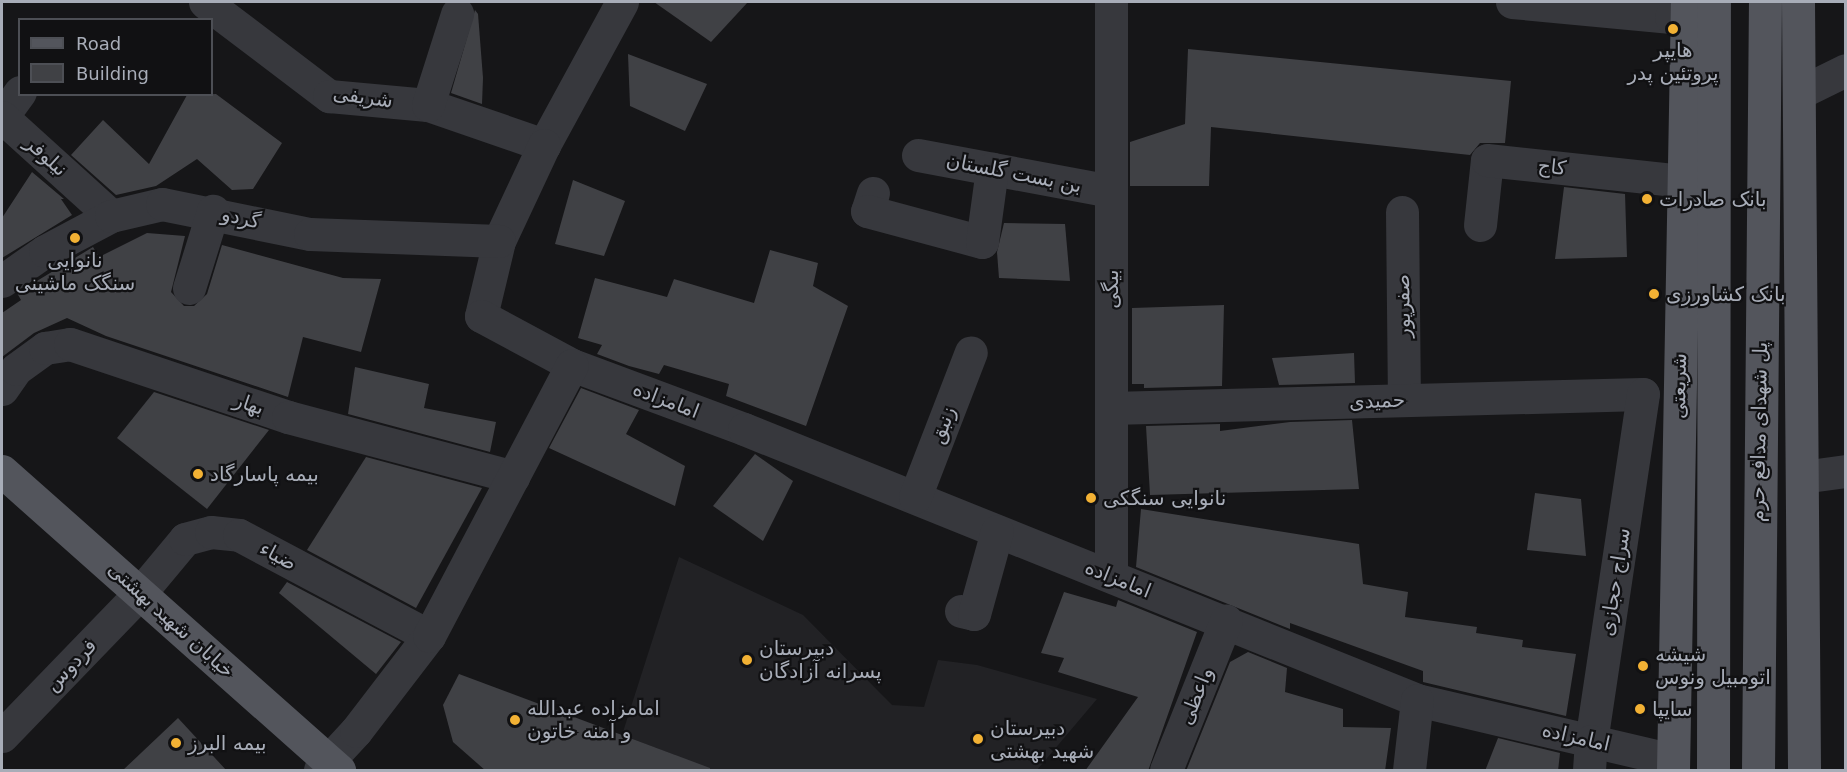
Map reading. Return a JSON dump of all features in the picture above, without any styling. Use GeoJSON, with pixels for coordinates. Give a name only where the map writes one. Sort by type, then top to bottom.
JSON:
{"type":"FeatureCollection","features":[{"type":"Feature","properties":{"kind":"main road"},"geometry":{"type":"LineString","coordinates":[[1713,771],[1714,2]]}},
{"type":"Feature","properties":{"kind":"main road","name":"پل شهدای مدافع حرم"},"geometry":{"type":"LineString","coordinates":[[1758,771],[1765,2]]}},
{"type":"Feature","properties":{"kind":"main road"},"geometry":{"type":"LineString","coordinates":[[1798,2],[1804,771]]}},
{"type":"Feature","properties":{"kind":"main road","name":"شریعتی"},"geometry":{"type":"LineString","coordinates":[[1673,765],[1682,181],[1682,14]]}},
{"type":"Feature","properties":{"kind":"main road","name":"خیابان شهید بهشتی"},"geometry":{"type":"LineString","coordinates":[[2,471],[140,593],[329,768]]}},
{"type":"Feature","properties":{"kind":"street","name":"شریفی"},"geometry":{"type":"LineString","coordinates":[[205,2],[329,96],[429,105],[544,145]]}},
{"type":"Feature","properties":{"kind":"street"},"geometry":{"type":"LineString","coordinates":[[499,241],[544,145],[622,2]]}},
{"type":"Feature","properties":{"kind":"street","name":"بیگی"},"geometry":{"type":"LineString","coordinates":[[1111,2],[1111,576]]}},
{"type":"Feature","properties":{"kind":"street"},"geometry":{"type":"LineString","coordinates":[[1525,2],[1593,5],[1682,14]]}},
{"type":"Feature","properties":{"kind":"street"},"geometry":{"type":"LineString","coordinates":[[429,105],[457,14]]}},
{"type":"Feature","properties":{"kind":"street"},"geometry":{"type":"LineString","coordinates":[[1798,93],[1845,70]]}},
{"type":"Feature","properties":{"kind":"street"},"geometry":{"type":"LineString","coordinates":[[1798,93],[1845,97]]}},
{"type":"Feature","properties":{"kind":"street","name":"نیلوفر"},"geometry":{"type":"LineString","coordinates":[[18,95],[2,117],[111,216]]}},
{"type":"Feature","properties":{"kind":"street","name":"بن بست گلستان"},"geometry":{"type":"LineString","coordinates":[[918,155],[1111,191]]}},
{"type":"Feature","properties":{"kind":"street","name":"کاج"},"geometry":{"type":"LineString","coordinates":[[1480,225],[1487,160],[1682,181]]}},
{"type":"Feature","properties":{"kind":"street"},"geometry":{"type":"LineString","coordinates":[[873,193],[867,212],[982,242],[992,169]]}},
{"type":"Feature","properties":{"kind":"street","name":"گردو"},"geometry":{"type":"LineString","coordinates":[[2,281],[45,251],[111,216],[162,204],[213,212],[310,234],[499,241]]}},
{"type":"Feature","properties":{"kind":"street"},"geometry":{"type":"LineString","coordinates":[[189,288],[213,212]]}},
{"type":"Feature","properties":{"kind":"street","name":"صفرپور"},"geometry":{"type":"LineString","coordinates":[[1402,212],[1404,400]]}},
{"type":"Feature","properties":{"kind":"street","name":"امامزاده"},"geometry":{"type":"LineString","coordinates":[[499,241],[481,316],[572,365],[915,497],[1417,700],[1590,756],[1673,765]]}},
{"type":"Feature","properties":{"kind":"street","name":"بهار"},"geometry":{"type":"LineString","coordinates":[[2,389],[16,369],[45,348],[70,344],[288,417],[513,477]]}},
{"type":"Feature","properties":{"kind":"street","name":"زنبق"},"geometry":{"type":"LineString","coordinates":[[915,497],[971,352]]}},
{"type":"Feature","properties":{"kind":"street"},"geometry":{"type":"LineString","coordinates":[[329,768],[429,636],[572,365]]}},
{"type":"Feature","properties":{"kind":"street","name":"حمیدی"},"geometry":{"type":"LineString","coordinates":[[1111,408],[1643,394]]}},
{"type":"Feature","properties":{"kind":"street","name":"سراج حجازی"},"geometry":{"type":"LineString","coordinates":[[1590,756],[1643,394]]}},
{"type":"Feature","properties":{"kind":"street"},"geometry":{"type":"LineString","coordinates":[[1802,477],[1845,471]]}},
{"type":"Feature","properties":{"kind":"street"},"geometry":{"type":"LineString","coordinates":[[961,611],[974,614],[997,531]]}},
{"type":"Feature","properties":{"kind":"street","name":"ضیاء"},"geometry":{"type":"LineString","coordinates":[[140,593],[185,539],[211,532],[239,535],[429,636]]}},
{"type":"Feature","properties":{"kind":"street","name":"فردوس"},"geometry":{"type":"LineString","coordinates":[[2,736],[140,593]]}},
{"type":"Feature","properties":{"kind":"street","name":"واعظی"},"geometry":{"type":"LineString","coordinates":[[1166,771],[1226,621]]}},
{"type":"Feature","properties":{"kind":"street"},"geometry":{"type":"LineString","coordinates":[[1409,771],[1417,700]]}},
{"type":"Feature","properties":{"kind":"shaded area","name":"دبیرستان پسرانه آزادگان"},"geometry":{"type":"Polygon","coordinates":[[[679,557],[803,615],[892,705],[924,707],[938,660],[977,665],[1097,699],[1037,770],[670,770],[675,755],[622,735],[679,557]]]}},
{"type":"Feature","properties":{"kind":"building"},"geometry":{"type":"Polygon","coordinates":[[[654,2],[748,2],[711,42],[654,2]]]}},
{"type":"Feature","properties":{"kind":"building"},"geometry":{"type":"Polygon","coordinates":[[[475,10],[478,14],[483,78],[482,104],[451,93],[475,10]]]}},
{"type":"Feature","properties":{"kind":"building"},"geometry":{"type":"Polygon","coordinates":[[[1188,49],[1511,81],[1505,143],[1480,143],[1470,155],[1211,127],[1209,186],[1130,186],[1130,142],[1185,124],[1188,49]]]}},
{"type":"Feature","properties":{"kind":"building"},"geometry":{"type":"Polygon","coordinates":[[[628,54],[707,84],[685,131],[630,106],[628,54]]]}},
{"type":"Feature","properties":{"kind":"building"},"geometry":{"type":"Polygon","coordinates":[[[216,94],[282,143],[253,189],[232,190],[197,159],[156,186],[116,195],[71,155],[103,120],[149,164],[186,96],[213,96],[216,94]]]}},
{"type":"Feature","properties":{"kind":"building"},"geometry":{"type":"Polygon","coordinates":[[[32,172],[64,199],[61,199],[72,215],[2,258],[2,218],[32,172]]]}},
{"type":"Feature","properties":{"kind":"building"},"geometry":{"type":"Polygon","coordinates":[[[573,180],[625,201],[604,256],[555,244],[573,180]]]}},
{"type":"Feature","properties":{"kind":"building"},"geometry":{"type":"Polygon","coordinates":[[[1564,187],[1625,194],[1627,257],[1555,259],[1564,187]]]}},
{"type":"Feature","properties":{"kind":"building"},"geometry":{"type":"Polygon","coordinates":[[[1004,223],[1065,224],[1070,281],[999,278],[997,252],[1004,223]]]}},
{"type":"Feature","properties":{"kind":"building"},"geometry":{"type":"Polygon","coordinates":[[[147,233],[185,236],[171,292],[184,306],[194,306],[207,294],[222,245],[343,278],[381,279],[361,352],[303,337],[288,397],[106,336],[67,318],[34,333],[2,357],[2,313],[21,300],[17,293],[93,247],[99,257],[147,233]]]}},
{"type":"Feature","properties":{"kind":"building"},"geometry":{"type":"Polygon","coordinates":[[[770,250],[818,263],[813,286],[848,306],[806,426],[726,396],[729,384],[664,365],[659,374],[629,366],[597,354],[602,345],[578,338],[595,278],[667,297],[674,279],[754,303],[770,250]]]}},
{"type":"Feature","properties":{"kind":"building"},"geometry":{"type":"Polygon","coordinates":[[[1224,305],[1222,386],[1144,388],[1144,384],[1132,384],[1132,308],[1224,305]]]}},
{"type":"Feature","properties":{"kind":"building"},"geometry":{"type":"Polygon","coordinates":[[[1354,353],[1355,383],[1279,385],[1272,358],[1354,353]]]}},
{"type":"Feature","properties":{"kind":"building"},"geometry":{"type":"Polygon","coordinates":[[[355,367],[429,384],[424,408],[496,422],[490,452],[348,414],[355,367]]]}},
{"type":"Feature","properties":{"kind":"building"},"geometry":{"type":"Polygon","coordinates":[[[581,388],[639,410],[626,434],[685,466],[675,506],[549,448],[581,388]]]}},
{"type":"Feature","properties":{"kind":"building","name":"بیمه پاسارگاد"},"geometry":{"type":"Polygon","coordinates":[[[154,392],[269,430],[207,509],[117,438],[154,392]]]}},
{"type":"Feature","properties":{"kind":"building"},"geometry":{"type":"Polygon","coordinates":[[[1352,420],[1359,489],[1150,495],[1146,426],[1220,424],[1220,431],[1290,422],[1352,420]]]}},
{"type":"Feature","properties":{"kind":"building"},"geometry":{"type":"Polygon","coordinates":[[[755,454],[793,481],[763,541],[713,506],[755,454]]]}},
{"type":"Feature","properties":{"kind":"building"},"geometry":{"type":"Polygon","coordinates":[[[366,457],[482,488],[416,608],[307,550],[366,457]]]}},
{"type":"Feature","properties":{"kind":"building"},"geometry":{"type":"Polygon","coordinates":[[[1535,493],[1581,499],[1586,556],[1527,550],[1535,493]]]}},
{"type":"Feature","properties":{"kind":"building"},"geometry":{"type":"Polygon","coordinates":[[[1141,509],[1359,544],[1363,584],[1408,592],[1405,617],[1477,627],[1476,633],[1523,640],[1522,647],[1576,654],[1566,716],[1423,682],[1423,671],[1290,623],[1290,629],[1136,567],[1141,509]]]}},
{"type":"Feature","properties":{"kind":"building"},"geometry":{"type":"Polygon","coordinates":[[[287,582],[401,642],[376,674],[279,593],[287,582]]]}},
{"type":"Feature","properties":{"kind":"building"},"geometry":{"type":"Polygon","coordinates":[[[1064,592],[1116,607],[1118,600],[1197,632],[1148,771],[1085,771],[1138,697],[1058,672],[1064,658],[1041,653],[1064,592]]]}},
{"type":"Feature","properties":{"kind":"building"},"geometry":{"type":"Polygon","coordinates":[[[1248,652],[1287,668],[1285,692],[1343,709],[1343,727],[1391,728],[1385,771],[1186,771],[1230,662],[1248,652]]]}},
{"type":"Feature","properties":{"kind":"building","name":"امامزاده عبدالله و آمنه خاتون"},"geometry":{"type":"Polygon","coordinates":[[[459,674],[710,768],[710,771],[486,771],[453,742],[443,705],[459,674]]]}},
{"type":"Feature","properties":{"kind":"building","name":"بیمه البرز"},"geometry":{"type":"Polygon","coordinates":[[[178,718],[227,771],[122,771],[178,718]]]}},
{"type":"Feature","properties":{"kind":"building"},"geometry":{"type":"Polygon","coordinates":[[[1498,738],[1560,753],[1558,771],[1485,771],[1498,738]]]}},
{"type":"Feature","properties":{"kind":"place","name":"هایپر پروتئین پدر"},"geometry":{"type":"Point","coordinates":[1673,29]}},
{"type":"Feature","properties":{"kind":"place","name":"بانک صادرات"},"geometry":{"type":"Point","coordinates":[1647,199]}},
{"type":"Feature","properties":{"kind":"place","name":"نانوایی سنگک ماشینی"},"geometry":{"type":"Point","coordinates":[75,238]}},
{"type":"Feature","properties":{"kind":"place","name":"بانک کشاورزی"},"geometry":{"type":"Point","coordinates":[1654,294]}},
{"type":"Feature","properties":{"kind":"place","name":"بیمه پاسارگاد"},"geometry":{"type":"Point","coordinates":[198,474]}},
{"type":"Feature","properties":{"kind":"place","name":"نانوایی سنگکی"},"geometry":{"type":"Point","coordinates":[1091,498]}},
{"type":"Feature","properties":{"kind":"place","name":"دبیرستان پسرانه آزادگان"},"geometry":{"type":"Point","coordinates":[747,660]}},
{"type":"Feature","properties":{"kind":"place","name":"شیشه اتومبیل ونوس"},"geometry":{"type":"Point","coordinates":[1643,666]}},
{"type":"Feature","properties":{"kind":"place","name":"سایپا"},"geometry":{"type":"Point","coordinates":[1640,709]}},
{"type":"Feature","properties":{"kind":"place","name":"امامزاده عبدالله و آمنه خاتون"},"geometry":{"type":"Point","coordinates":[515,720]}},
{"type":"Feature","properties":{"kind":"place","name":"دبیرستان شهید بهشتی"},"geometry":{"type":"Point","coordinates":[978,739]}},
{"type":"Feature","properties":{"kind":"place","name":"بیمه البرز"},"geometry":{"type":"Point","coordinates":[176,743]}}]}
